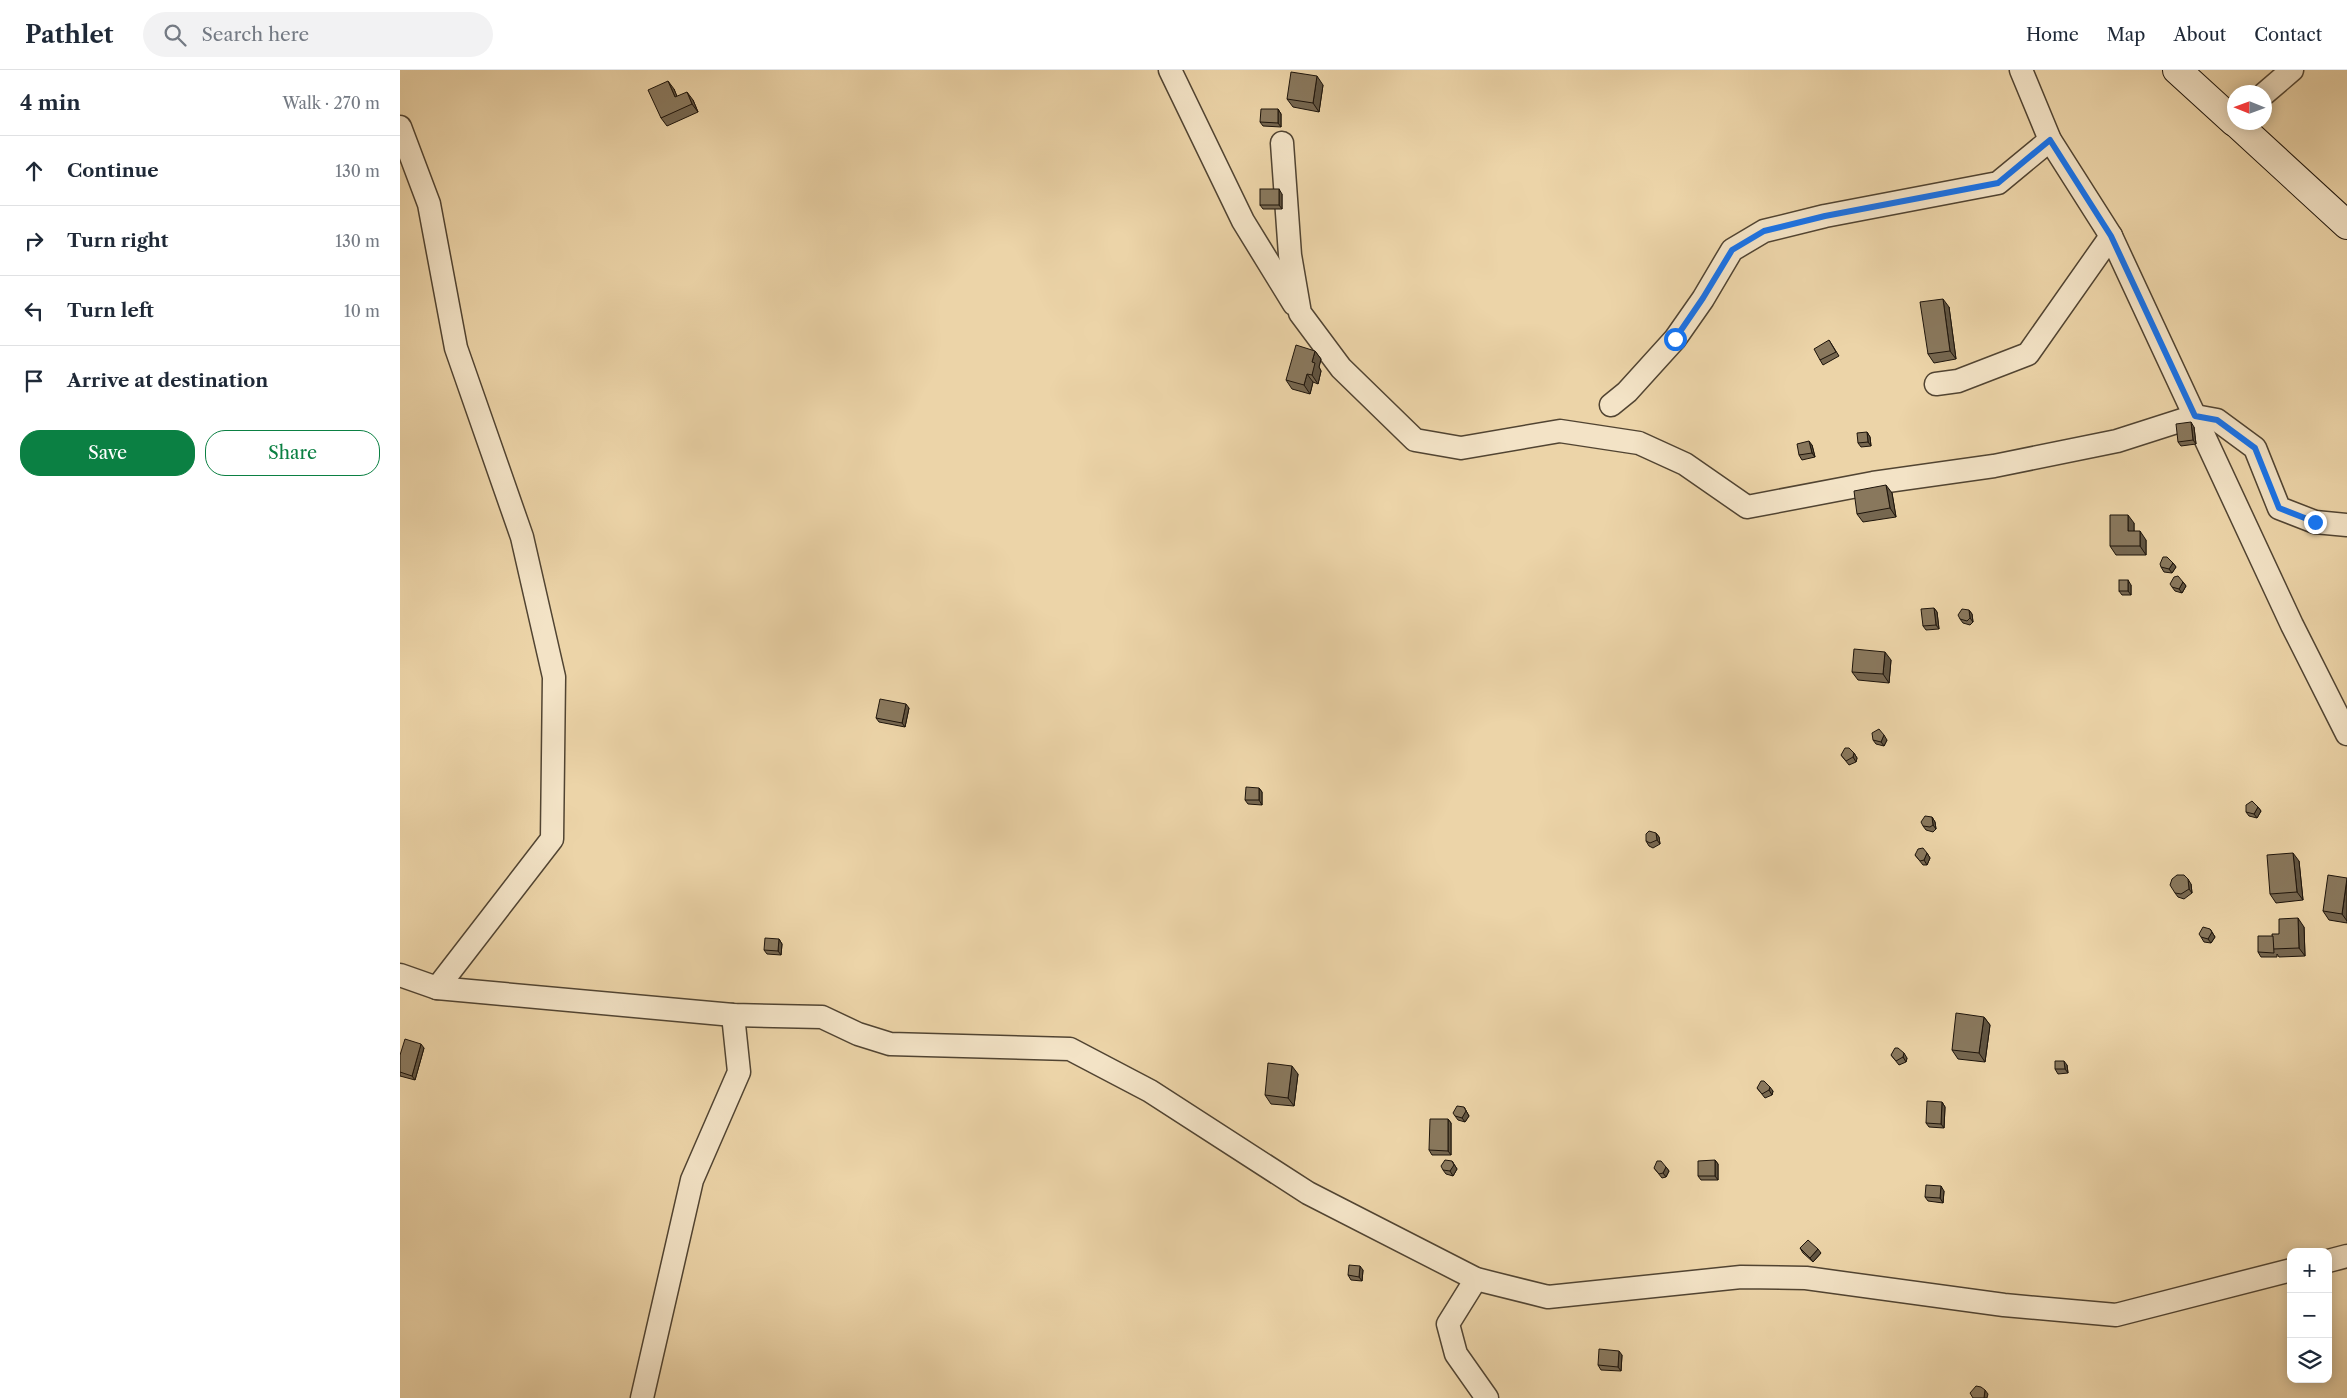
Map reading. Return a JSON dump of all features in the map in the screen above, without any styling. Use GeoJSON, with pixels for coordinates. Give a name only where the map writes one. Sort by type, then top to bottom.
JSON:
{"type":"FeatureCollection","features":[{"type":"Feature","properties":{"kind":"main road"},"geometry":{"type":"LineString","coordinates":[[2177,70],[2227,116]]}},
{"type":"Feature","properties":{"kind":"main road"},"geometry":{"type":"LineString","coordinates":[[2243,130],[2347,225]]}},
{"type":"Feature","properties":{"kind":"street"},"geometry":{"type":"LineString","coordinates":[[1170,70],[1243,222],[1300,313],[1340,368],[1415,440],[1461,448],[1560,431],[1640,443],[1685,464],[1747,507],[1873,483],[1994,466],[2070,451],[2117,441],[2195,416],[2217,420],[2255,448],[2279,508],[2315,522],[2347,525]]}},
{"type":"Feature","properties":{"kind":"street"},"geometry":{"type":"LineString","coordinates":[[2020,70],[2050,140],[2111,236],[2292,625],[2347,734]]}},
{"type":"Feature","properties":{"kind":"street"},"geometry":{"type":"LineString","coordinates":[[2272,87],[2292,70]]}},
{"type":"Feature","properties":{"kind":"street"},"geometry":{"type":"LineString","coordinates":[[400,127],[429,204],[456,348],[522,537],[554,676],[552,839],[437,988]]}},
{"type":"Feature","properties":{"kind":"street"},"geometry":{"type":"LineString","coordinates":[[1611,404],[1627,392],[1675,339],[1732,250],[1764,231],[1781,226],[1998,183],[2050,140]]}},
{"type":"Feature","properties":{"kind":"street"},"geometry":{"type":"LineString","coordinates":[[1282,143],[1290,255],[1300,313]]}},
{"type":"Feature","properties":{"kind":"street"},"geometry":{"type":"LineString","coordinates":[[1936,384],[1958,381],[2028,354],[2111,236]]}},
{"type":"Feature","properties":{"kind":"street"},"geometry":{"type":"LineString","coordinates":[[400,975],[437,988],[734,1015],[822,1016],[858,1034],[890,1044],[1070,1048],[1150,1091],[1308,1194],[1476,1279],[1548,1298],[1741,1278],[1806,1278],[2004,1305],[2116,1315],[2287,1271]]}},
{"type":"Feature","properties":{"kind":"street"},"geometry":{"type":"LineString","coordinates":[[642,1398],[692,1180],[739,1072],[734,1015]]}},
{"type":"Feature","properties":{"kind":"street"},"geometry":{"type":"LineString","coordinates":[[2332,1259],[2347,1256]]}},
{"type":"Feature","properties":{"kind":"street"},"geometry":{"type":"LineString","coordinates":[[1476,1279],[1448,1324],[1456,1354],[1487,1398]]}},
{"type":"Feature","properties":{"kind":"building"},"geometry":{"type":"Polygon","coordinates":[[[1291,72],[1317,76],[1313,103],[1287,99],[1291,72]]]}},
{"type":"Feature","properties":{"kind":"building"},"geometry":{"type":"Polygon","coordinates":[[[668,81],[675,97],[687,92],[692,104],[661,118],[648,90],[668,81]]]}},
{"type":"Feature","properties":{"kind":"building"},"geometry":{"type":"Polygon","coordinates":[[[1261,109],[1278,109],[1278,123],[1260,122],[1261,109]]]}},
{"type":"Feature","properties":{"kind":"building"},"geometry":{"type":"Polygon","coordinates":[[[1260,189],[1279,189],[1279,205],[1260,205],[1260,189]]]}},
{"type":"Feature","properties":{"kind":"building"},"geometry":{"type":"Polygon","coordinates":[[[1943,299],[1950,351],[1928,354],[1920,302],[1943,299]]]}},
{"type":"Feature","properties":{"kind":"building"},"geometry":{"type":"Polygon","coordinates":[[[1829,340],[1836,352],[1820,360],[1814,349],[1829,340]]]}},
{"type":"Feature","properties":{"kind":"building"},"geometry":{"type":"Polygon","coordinates":[[[1296,345],[1315,351],[1312,362],[1315,363],[1312,375],[1307,374],[1304,385],[1286,380],[1296,345]]]}},
{"type":"Feature","properties":{"kind":"building"},"geometry":{"type":"Polygon","coordinates":[[[2191,422],[2193,440],[2178,442],[2176,424],[2191,422]]]}},
{"type":"Feature","properties":{"kind":"building"},"geometry":{"type":"Polygon","coordinates":[[[1867,432],[1868,442],[1858,443],[1857,433],[1867,432]]]}},
{"type":"Feature","properties":{"kind":"building"},"geometry":{"type":"Polygon","coordinates":[[[1809,441],[1812,453],[1799,455],[1797,444],[1809,441]]]}},
{"type":"Feature","properties":{"kind":"building"},"geometry":{"type":"Polygon","coordinates":[[[1886,485],[1890,508],[1857,514],[1854,491],[1886,485]]]}},
{"type":"Feature","properties":{"kind":"building"},"geometry":{"type":"Polygon","coordinates":[[[2110,515],[2128,515],[2128,531],[2140,531],[2140,546],[2110,546],[2110,515]]]}},
{"type":"Feature","properties":{"kind":"building"},"geometry":{"type":"Polygon","coordinates":[[[2163,557],[2167,557],[2173,563],[2169,569],[2161,567],[2160,564],[2163,557]]]}},
{"type":"Feature","properties":{"kind":"building"},"geometry":{"type":"Polygon","coordinates":[[[2178,576],[2183,582],[2179,589],[2172,587],[2170,584],[2174,577],[2178,576]]]}},
{"type":"Feature","properties":{"kind":"building"},"geometry":{"type":"Polygon","coordinates":[[[2119,580],[2128,580],[2128,591],[2119,591],[2119,580]]]}},
{"type":"Feature","properties":{"kind":"building"},"geometry":{"type":"Polygon","coordinates":[[[1934,608],[1936,625],[1923,626],[1921,609],[1934,608]]]}},
{"type":"Feature","properties":{"kind":"building"},"geometry":{"type":"Polygon","coordinates":[[[1962,609],[1969,610],[1970,618],[1967,621],[1960,619],[1958,615],[1962,609]]]}},
{"type":"Feature","properties":{"kind":"building"},"geometry":{"type":"Polygon","coordinates":[[[1854,649],[1885,652],[1883,674],[1852,672],[1854,649]]]}},
{"type":"Feature","properties":{"kind":"building"},"geometry":{"type":"Polygon","coordinates":[[[880,699],[906,704],[902,723],[876,718],[880,699]]]}},
{"type":"Feature","properties":{"kind":"building"},"geometry":{"type":"Polygon","coordinates":[[[1879,729],[1884,735],[1881,742],[1873,740],[1872,733],[1879,729]]]}},
{"type":"Feature","properties":{"kind":"building"},"geometry":{"type":"Polygon","coordinates":[[[1845,748],[1849,748],[1854,753],[1853,757],[1846,761],[1841,755],[1845,748]]]}},
{"type":"Feature","properties":{"kind":"building"},"geometry":{"type":"Polygon","coordinates":[[[1246,787],[1259,788],[1259,800],[1245,800],[1246,787]]]}},
{"type":"Feature","properties":{"kind":"building"},"geometry":{"type":"Polygon","coordinates":[[[2252,801],[2258,807],[2254,814],[2246,812],[2246,805],[2252,801]]]}},
{"type":"Feature","properties":{"kind":"building"},"geometry":{"type":"Polygon","coordinates":[[[1925,816],[1932,817],[1933,825],[1930,827],[1923,826],[1921,822],[1925,816]]]}},
{"type":"Feature","properties":{"kind":"building"},"geometry":{"type":"Polygon","coordinates":[[[1649,831],[1656,833],[1657,840],[1650,843],[1646,841],[1646,834],[1649,831]]]}},
{"type":"Feature","properties":{"kind":"building"},"geometry":{"type":"Polygon","coordinates":[[[1923,848],[1927,853],[1924,860],[1920,861],[1915,855],[1918,849],[1923,848]]]}},
{"type":"Feature","properties":{"kind":"building"},"geometry":{"type":"Polygon","coordinates":[[[2293,853],[2297,892],[2270,894],[2267,855],[2293,853]]]}},
{"type":"Feature","properties":{"kind":"building"},"geometry":{"type":"Polygon","coordinates":[[[2177,875],[2184,875],[2188,879],[2189,889],[2181,894],[2175,893],[2170,885],[2172,879],[2177,875]]]}},
{"type":"Feature","properties":{"kind":"building"},"geometry":{"type":"Polygon","coordinates":[[[2328,875],[2347,878],[2342,914],[2323,911],[2328,875]]]}},
{"type":"Feature","properties":{"kind":"building"},"geometry":{"type":"Polygon","coordinates":[[[2298,918],[2299,948],[2273,949],[2272,934],[2279,934],[2279,919],[2298,918]]]}},
{"type":"Feature","properties":{"kind":"building"},"geometry":{"type":"Polygon","coordinates":[[[2203,927],[2210,929],[2212,932],[2208,939],[2201,937],[2199,934],[2203,927]]]}},
{"type":"Feature","properties":{"kind":"building"},"geometry":{"type":"Polygon","coordinates":[[[2258,936],[2273,936],[2274,953],[2258,952],[2258,936]]]}},
{"type":"Feature","properties":{"kind":"building"},"geometry":{"type":"Polygon","coordinates":[[[765,938],[779,939],[778,951],[764,950],[765,938]]]}},
{"type":"Feature","properties":{"kind":"building"},"geometry":{"type":"Polygon","coordinates":[[[1956,1013],[1984,1017],[1979,1053],[1952,1050],[1956,1013]]]}},
{"type":"Feature","properties":{"kind":"building"},"geometry":{"type":"Polygon","coordinates":[[[405,1039],[421,1044],[412,1076],[400,1072],[400,1055],[405,1039]]]}},
{"type":"Feature","properties":{"kind":"building"},"geometry":{"type":"Polygon","coordinates":[[[1895,1048],[1904,1053],[1903,1057],[1896,1061],[1891,1055],[1895,1048]]]}},
{"type":"Feature","properties":{"kind":"building"},"geometry":{"type":"Polygon","coordinates":[[[2055,1061],[2064,1061],[2065,1069],[2055,1069],[2055,1061]]]}},
{"type":"Feature","properties":{"kind":"building"},"geometry":{"type":"Polygon","coordinates":[[[1268,1063],[1292,1066],[1288,1098],[1265,1095],[1268,1063]]]}},
{"type":"Feature","properties":{"kind":"building"},"geometry":{"type":"Polygon","coordinates":[[[1761,1081],[1764,1081],[1770,1087],[1769,1090],[1762,1094],[1757,1088],[1761,1081]]]}},
{"type":"Feature","properties":{"kind":"building"},"geometry":{"type":"Polygon","coordinates":[[[1927,1101],[1942,1102],[1941,1124],[1926,1123],[1927,1101]]]}},
{"type":"Feature","properties":{"kind":"building"},"geometry":{"type":"Polygon","coordinates":[[[1457,1106],[1464,1107],[1466,1111],[1462,1118],[1455,1116],[1453,1113],[1457,1106]]]}},
{"type":"Feature","properties":{"kind":"building"},"geometry":{"type":"Polygon","coordinates":[[[1430,1119],[1448,1119],[1448,1151],[1429,1150],[1430,1119]]]}},
{"type":"Feature","properties":{"kind":"building"},"geometry":{"type":"Polygon","coordinates":[[[1445,1160],[1452,1161],[1454,1165],[1450,1171],[1443,1170],[1441,1166],[1445,1160]]]}},
{"type":"Feature","properties":{"kind":"building"},"geometry":{"type":"Polygon","coordinates":[[[1715,1160],[1715,1176],[1698,1176],[1698,1161],[1715,1160]]]}},
{"type":"Feature","properties":{"kind":"building"},"geometry":{"type":"Polygon","coordinates":[[[1657,1161],[1661,1161],[1666,1167],[1663,1173],[1659,1174],[1654,1168],[1657,1161]]]}},
{"type":"Feature","properties":{"kind":"building"},"geometry":{"type":"Polygon","coordinates":[[[1926,1185],[1941,1186],[1940,1198],[1925,1197],[1926,1185]]]}},
{"type":"Feature","properties":{"kind":"building"},"geometry":{"type":"Polygon","coordinates":[[[1808,1240],[1818,1249],[1810,1258],[1800,1248],[1808,1240]]]}},
{"type":"Feature","properties":{"kind":"building"},"geometry":{"type":"Polygon","coordinates":[[[1349,1265],[1360,1266],[1359,1277],[1348,1275],[1349,1265]]]}},
{"type":"Feature","properties":{"kind":"building"},"geometry":{"type":"Polygon","coordinates":[[[1599,1349],[1619,1351],[1618,1367],[1598,1365],[1599,1349]]]}},
{"type":"Feature","properties":{"kind":"building"},"geometry":{"type":"Polygon","coordinates":[[[1976,1386],[1985,1390],[1984,1398],[1973,1398],[1970,1393],[1976,1386]]]}},
{"type":"Feature","properties":{"kind":"route"},"geometry":{"type":"LineString","coordinates":[[1675,339],[1732,250],[1764,231],[1825,216],[1998,183],[2050,140],[2111,236],[2195,416],[2217,420],[2255,448],[2279,508],[2315,522]]}}]}
